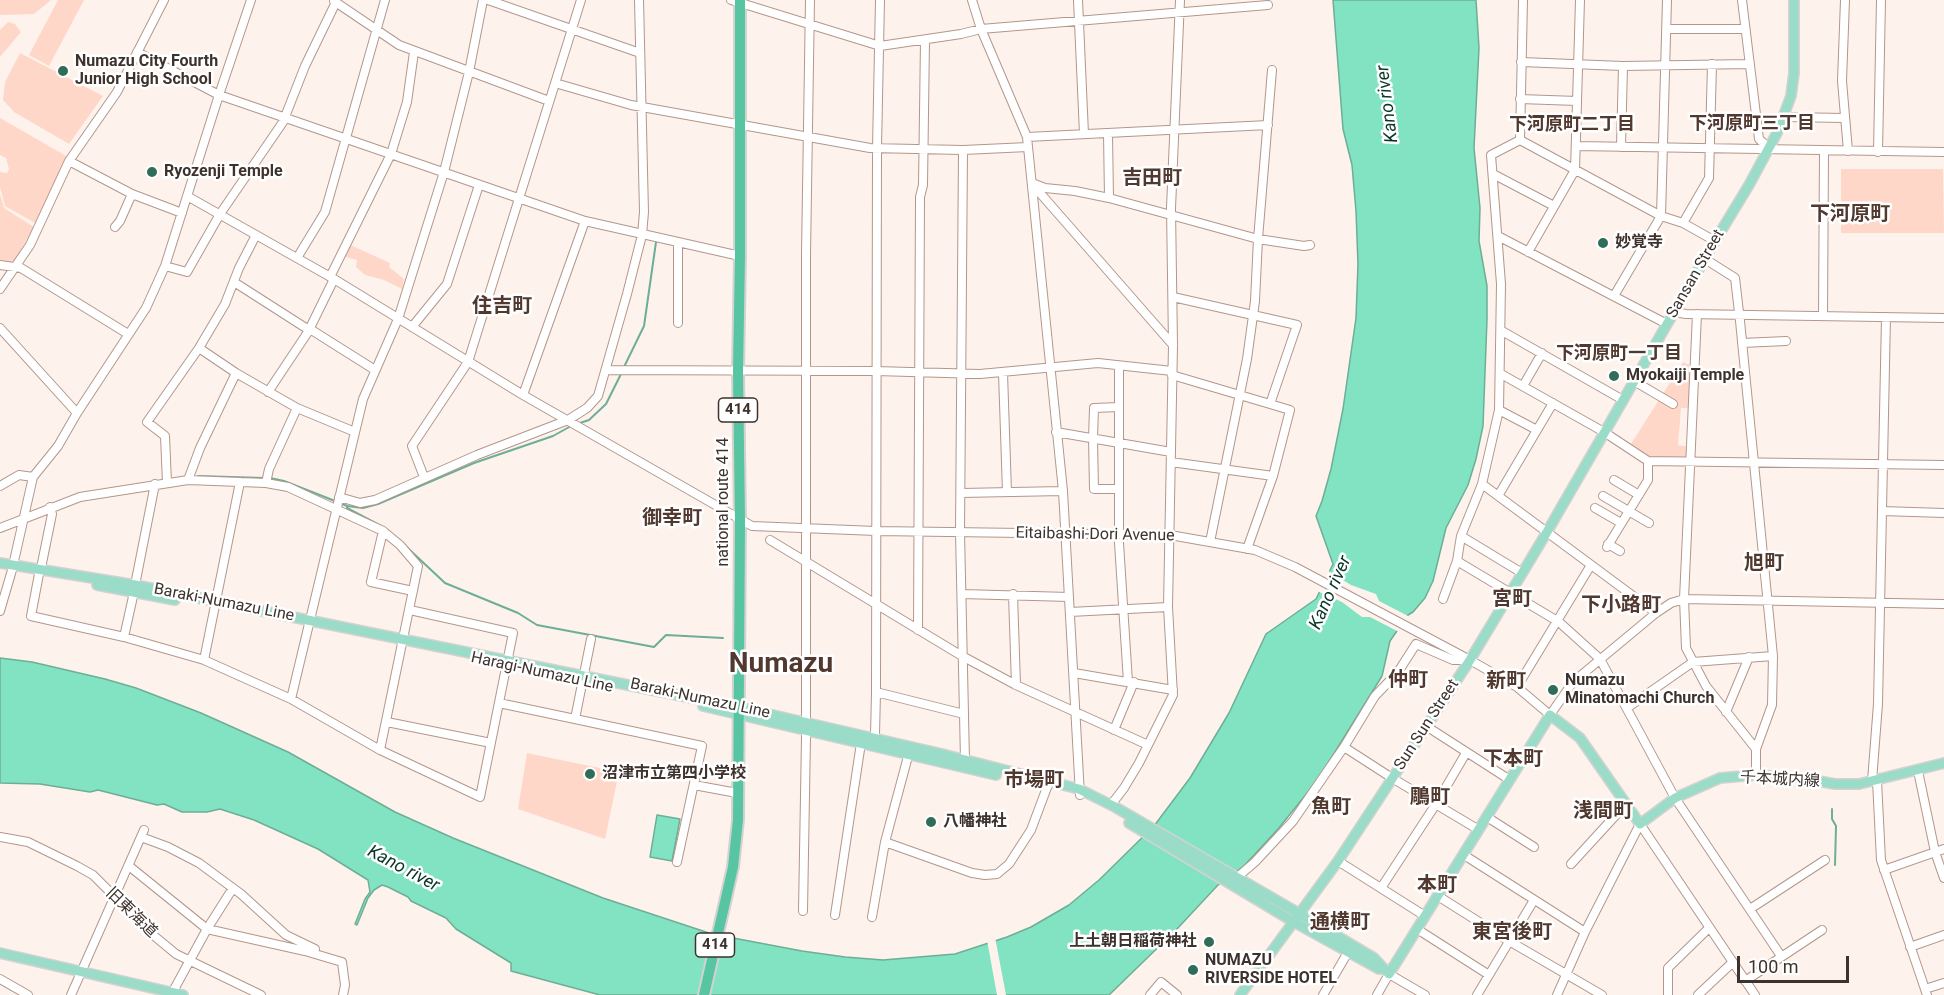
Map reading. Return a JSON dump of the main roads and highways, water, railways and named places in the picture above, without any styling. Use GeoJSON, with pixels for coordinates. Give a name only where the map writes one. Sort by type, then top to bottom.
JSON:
{"type":"FeatureCollection","features":[{"type":"Feature","properties":{"kind":"highway","name":"national route 414"},"geometry":{"type":"LineString","coordinates":[[704,995],[736,841],[738,793],[740,125],[737,1]]}},
{"type":"Feature","properties":{"kind":"main road","name":"Sansan Street"},"geometry":{"type":"LineString","coordinates":[[1547,532],[1749,185],[1784,117],[1791,96],[1794,73],[1794,0]]}},
{"type":"Feature","properties":{"kind":"main road","name":"Sun Sun Street"},"geometry":{"type":"LineString","coordinates":[[1240,995],[1338,861],[1470,660],[1547,532]]}},
{"type":"Feature","properties":{"kind":"main road","name":"Baraki-Numazu Line"},"geometry":{"type":"LineString","coordinates":[[0,563],[506,662],[873,738],[910,750],[965,760],[1080,792],[1114,807],[1241,881],[1297,918]]}},
{"type":"Feature","properties":{"kind":"main road"},"geometry":{"type":"LineString","coordinates":[[0,569],[13,567]]}},
{"type":"Feature","properties":{"kind":"main road","name":"千本城内線"},"geometry":{"type":"LineString","coordinates":[[1297,918],[1350,949],[1374,958],[1389,974],[1550,715],[1580,738],[1640,824],[1675,798],[1720,778],[1756,776],[1806,779],[1835,784],[1875,781],[1944,763]]}},
{"type":"Feature","properties":{"kind":"main road"},"geometry":{"type":"LineString","coordinates":[[807,726],[861,743],[910,750],[1048,784]]}},
{"type":"Feature","properties":{"kind":"main road"},"geometry":{"type":"LineString","coordinates":[[0,953],[183,995]]}},
{"type":"Feature","properties":{"kind":"water","name":"Kano river"},"geometry":{"type":"Polygon","coordinates":[[[1333,0],[1476,0],[1479,48],[1474,148],[1480,208],[1479,241],[1487,286],[1487,319],[1483,426],[1476,459],[1468,485],[1446,528],[1433,581],[1425,598],[1408,615],[1390,641],[1382,676],[1317,781],[1244,866],[1218,885],[1176,930],[1109,995],[600,995],[511,971],[511,963],[456,929],[446,918],[382,885],[368,898],[357,925],[355,924],[370,892],[368,880],[318,849],[254,820],[220,809],[207,812],[182,812],[164,804],[157,805],[98,790],[90,792],[40,784],[0,783],[0,658],[32,662],[105,679],[136,688],[201,713],[288,752],[395,812],[453,838],[603,898],[712,934],[802,951],[883,960],[955,954],[1031,927],[1069,905],[1099,880],[1154,826],[1190,778],[1229,713],[1266,634],[1316,599],[1333,564],[1316,516],[1331,469],[1343,409],[1356,318],[1358,264],[1352,165],[1343,129],[1333,0]]]}},
{"type":"Feature","properties":{"kind":"water"},"geometry":{"type":"Polygon","coordinates":[[[657,815],[680,819],[672,861],[650,857],[657,815]]]}},
{"type":"Feature","properties":{"kind":"waterway"},"geometry":{"type":"LineString","coordinates":[[624,367],[644,326],[656,242]]}},
{"type":"Feature","properties":{"kind":"waterway"},"geometry":{"type":"LineString","coordinates":[[577,424],[589,420],[606,404],[622,372]]}},
{"type":"Feature","properties":{"kind":"waterway"},"geometry":{"type":"LineString","coordinates":[[347,506],[363,508],[378,504],[474,463],[553,436],[571,426]]}},
{"type":"Feature","properties":{"kind":"waterway"},"geometry":{"type":"LineString","coordinates":[[198,476],[264,478]]}},
{"type":"Feature","properties":{"kind":"waterway"},"geometry":{"type":"LineString","coordinates":[[270,478],[284,481],[335,501]]}},
{"type":"Feature","properties":{"kind":"waterway"},"geometry":{"type":"LineString","coordinates":[[340,503],[383,527]]}},
{"type":"Feature","properties":{"kind":"waterway"},"geometry":{"type":"LineString","coordinates":[[397,538],[445,583],[518,613],[537,625],[654,647],[666,635],[723,638]]}},
{"type":"Feature","properties":{"kind":"waterway"},"geometry":{"type":"LineString","coordinates":[[1832,809],[1832,819],[1836,826],[1835,865]]}},
{"type":"Feature","properties":{"kind":"place","name":"Numazu City Fourth Junior High School"},"geometry":{"type":"Point","coordinates":[63,71]}},
{"type":"Feature","properties":{"kind":"place","name":"Ryozenji Temple"},"geometry":{"type":"Point","coordinates":[152,172]}},
{"type":"Feature","properties":{"kind":"place","name":"妙覚寺"},"geometry":{"type":"Point","coordinates":[1603,243]}},
{"type":"Feature","properties":{"kind":"place","name":"Myokaiji Temple"},"geometry":{"type":"Point","coordinates":[1614,376]}},
{"type":"Feature","properties":{"kind":"place","name":"Numazu Minatomachi Church"},"geometry":{"type":"Point","coordinates":[1553,690]}},
{"type":"Feature","properties":{"kind":"place","name":"沼津市立第四小学校"},"geometry":{"type":"Point","coordinates":[590,774]}},
{"type":"Feature","properties":{"kind":"place","name":"八幡神社"},"geometry":{"type":"Point","coordinates":[931,822]}},
{"type":"Feature","properties":{"kind":"place","name":"上土朝日稲荷神社"},"geometry":{"type":"Point","coordinates":[1209,942]}},
{"type":"Feature","properties":{"kind":"place","name":"NUMAZU RIVERSIDE HOTEL"},"geometry":{"type":"Point","coordinates":[1193,970]}},
{"type":"Feature","properties":{"kind":"district","name":"下河原町三丁目"},"geometry":{"type":"Point","coordinates":[1752,124]}},
{"type":"Feature","properties":{"kind":"district","name":"下河原町二丁目"},"geometry":{"type":"Point","coordinates":[1572,125]}},
{"type":"Feature","properties":{"kind":"district","name":"吉田町"},"geometry":{"type":"Point","coordinates":[1152,179]}},
{"type":"Feature","properties":{"kind":"district","name":"下河原町"},"geometry":{"type":"Point","coordinates":[1850,215]}},
{"type":"Feature","properties":{"kind":"district","name":"住吉町"},"geometry":{"type":"Point","coordinates":[502,307]}},
{"type":"Feature","properties":{"kind":"district","name":"下河原町一丁目"},"geometry":{"type":"Point","coordinates":[1619,354]}},
{"type":"Feature","properties":{"kind":"district","name":"御幸町"},"geometry":{"type":"Point","coordinates":[672,519]}},
{"type":"Feature","properties":{"kind":"district","name":"旭町"},"geometry":{"type":"Point","coordinates":[1764,564]}},
{"type":"Feature","properties":{"kind":"district","name":"宮町"},"geometry":{"type":"Point","coordinates":[1512,600]}},
{"type":"Feature","properties":{"kind":"district","name":"下小路町"},"geometry":{"type":"Point","coordinates":[1621,606]}},
{"type":"Feature","properties":{"kind":"district","name":"Numazu"},"geometry":{"type":"Point","coordinates":[781,665]}},
{"type":"Feature","properties":{"kind":"district","name":"仲町"},"geometry":{"type":"Point","coordinates":[1408,681]}},
{"type":"Feature","properties":{"kind":"district","name":"新町"},"geometry":{"type":"Point","coordinates":[1506,682]}},
{"type":"Feature","properties":{"kind":"district","name":"下本町"},"geometry":{"type":"Point","coordinates":[1513,760]}},
{"type":"Feature","properties":{"kind":"district","name":"市場町"},"geometry":{"type":"Point","coordinates":[1034,781]}},
{"type":"Feature","properties":{"kind":"district","name":"鵰町"},"geometry":{"type":"Point","coordinates":[1430,798]}},
{"type":"Feature","properties":{"kind":"district","name":"魚町"},"geometry":{"type":"Point","coordinates":[1331,808]}},
{"type":"Feature","properties":{"kind":"district","name":"浅間町"},"geometry":{"type":"Point","coordinates":[1603,812]}},
{"type":"Feature","properties":{"kind":"district","name":"本町"},"geometry":{"type":"Point","coordinates":[1437,886]}},
{"type":"Feature","properties":{"kind":"district","name":"通横町"},"geometry":{"type":"Point","coordinates":[1340,923]}},
{"type":"Feature","properties":{"kind":"district","name":"東宮後町"},"geometry":{"type":"Point","coordinates":[1512,933]}}]}
